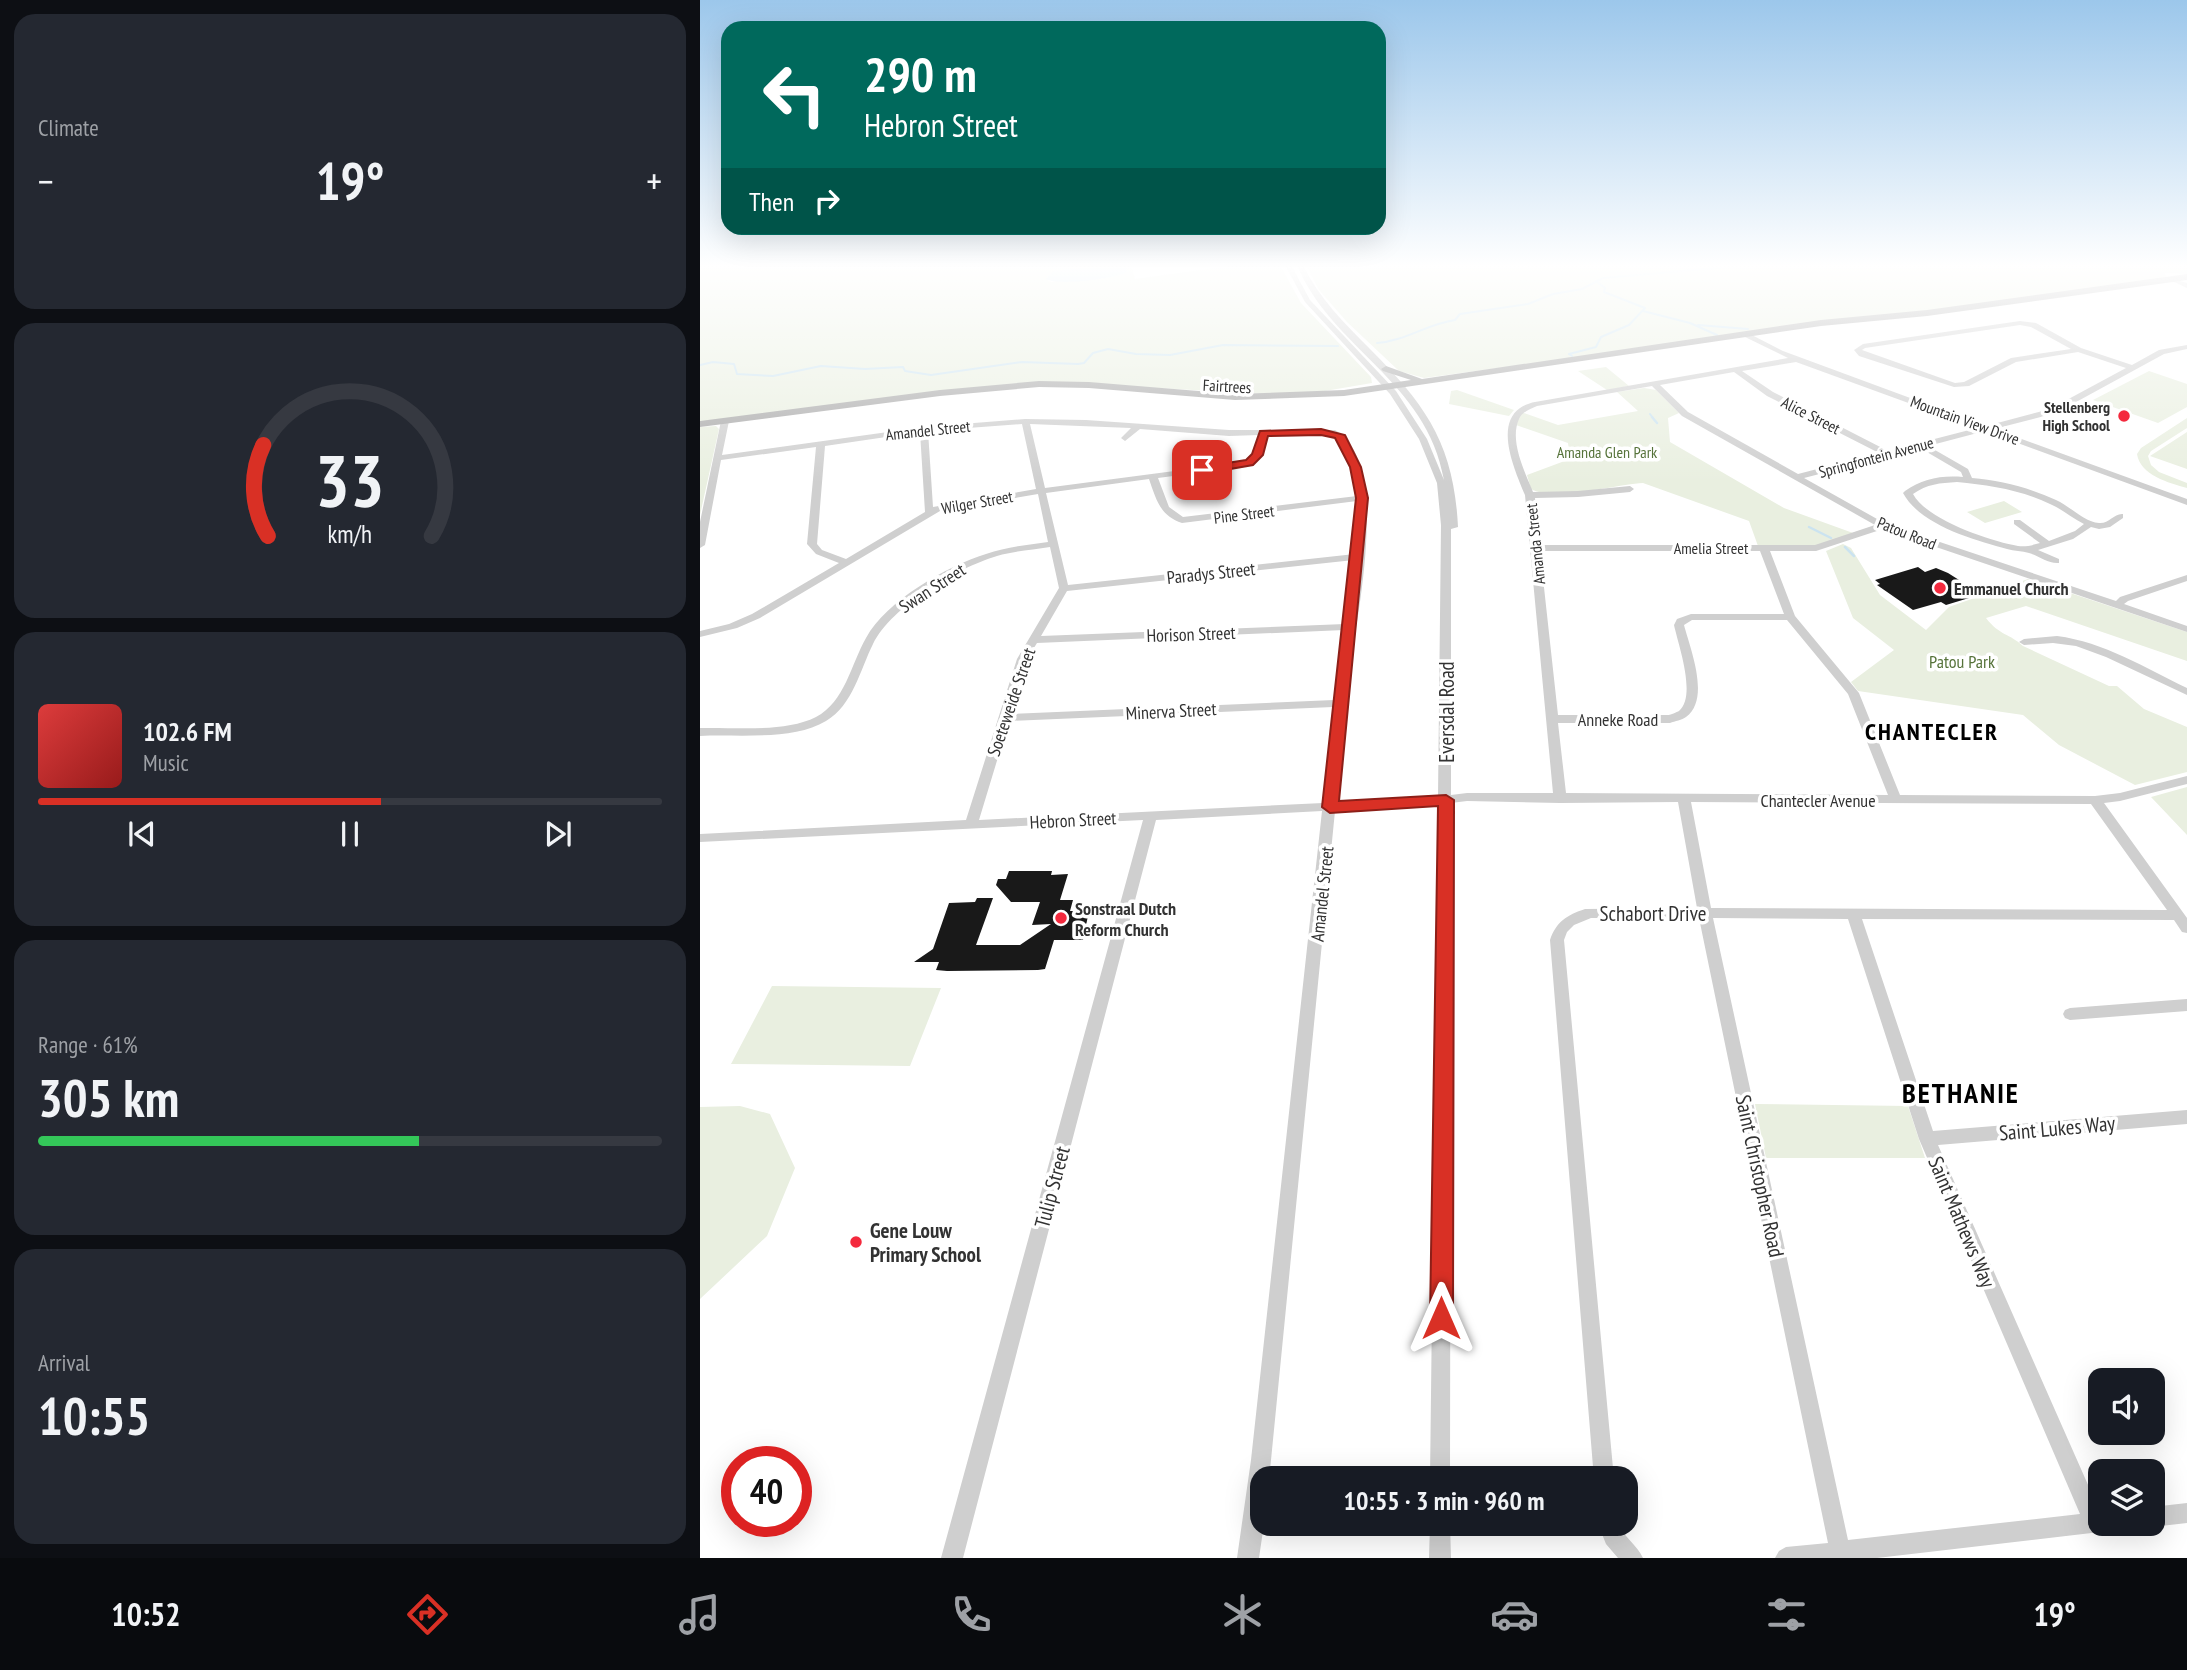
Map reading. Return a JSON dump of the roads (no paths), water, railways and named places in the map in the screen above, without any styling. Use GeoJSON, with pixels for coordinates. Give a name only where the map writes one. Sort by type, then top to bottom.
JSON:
{"type":"FeatureCollection","features":[{"type":"Feature","properties":{"kind":"main road"},"geometry":{"type":"LineString","coordinates":[[1404,388],[1443,379],[1745,338]]}},
{"type":"Feature","properties":{"kind":"main road"},"geometry":{"type":"LineString","coordinates":[[1404,388],[1745,338]]}},
{"type":"Feature","properties":{"kind":"main road"},"geometry":{"type":"LineString","coordinates":[[1386,369],[1414,379],[1443,379]]}},
{"type":"Feature","properties":{"kind":"main road","name":"Fairtrees"},"geometry":{"type":"LineString","coordinates":[[700,424],[940,393],[1017,386],[1078,384],[1217,396],[1281,398],[1404,388]]}},
{"type":"Feature","properties":{"kind":"street","name":"Eversdal Road"},"geometry":{"type":"LineString","coordinates":[[1341,338],[1391,390],[1423,439],[1441,483],[1448,575],[1440,1466]]}},
{"type":"Feature","properties":{"kind":"street","name":"Eversdal Road"},"geometry":{"type":"LineString","coordinates":[[1356,338],[1404,388],[1429,423],[1449,474],[1453,524],[1448,575]]}},
{"type":"Feature","properties":{"kind":"street","name":"Mountain View Drive"},"geometry":{"type":"LineString","coordinates":[[1752,338],[1798,359],[2187,502]]}},
{"type":"Feature","properties":{"kind":"street"},"geometry":{"type":"LineString","coordinates":[[1920,338],[1863,346],[1857,350],[1862,354],[1958,385],[2014,360],[2078,350]]}},
{"type":"Feature","properties":{"kind":"street"},"geometry":{"type":"LineString","coordinates":[[2056,338],[2078,350],[2133,368]]}},
{"type":"Feature","properties":{"kind":"street","name":"Springfontein Avenue"},"geometry":{"type":"LineString","coordinates":[[1797,477],[2056,409],[2167,350],[2187,346]]}},
{"type":"Feature","properties":{"kind":"street","name":"Amanda Street"},"geometry":{"type":"LineString","coordinates":[[1560,799],[1530,495],[1516,456],[1513,419],[1519,410],[1535,404],[1798,359]]}},
{"type":"Feature","properties":{"kind":"street","name":"Alice Street"},"geometry":{"type":"LineString","coordinates":[[1737,371],[1770,394],[1887,454]]}},
{"type":"Feature","properties":{"kind":"street","name":"Patou Road"},"geometry":{"type":"LineString","coordinates":[[1654,384],[1685,414],[1883,526],[2187,629]]}},
{"type":"Feature","properties":{"kind":"street"},"geometry":{"type":"LineString","coordinates":[[700,545],[725,421]]}},
{"type":"Feature","properties":{"kind":"street"},"geometry":{"type":"LineString","coordinates":[[1025,421],[1064,588]]}},
{"type":"Feature","properties":{"kind":"street","name":"Amandel Street"},"geometry":{"type":"LineString","coordinates":[[719,458],[924,429],[1025,421],[1139,426],[1194,432],[1321,432],[1339,435],[1356,467],[1362,498],[1357,558],[1339,703],[1307,1040],[1248,1558]]}},
{"type":"Feature","properties":{"kind":"street"},"geometry":{"type":"LineString","coordinates":[[1125,438],[1139,426]]}},
{"type":"Feature","properties":{"kind":"street"},"geometry":{"type":"LineString","coordinates":[[924,429],[929,512]]}},
{"type":"Feature","properties":{"kind":"street","name":"Wilger Street"},"geometry":{"type":"LineString","coordinates":[[700,634],[733,626],[756,616],[929,512],[1041,491],[1249,463],[1258,455],[1264,433]]}},
{"type":"Feature","properties":{"kind":"street"},"geometry":{"type":"LineString","coordinates":[[821,443],[812,544],[819,552],[846,562]]}},
{"type":"Feature","properties":{"kind":"street"},"geometry":{"type":"LineString","coordinates":[[1921,445],[1965,471],[1968,479]]}},
{"type":"Feature","properties":{"kind":"street","name":"Pine Street"},"geometry":{"type":"LineString","coordinates":[[1153,477],[1165,510],[1182,520],[1362,498]]}},
{"type":"Feature","properties":{"kind":"street"},"geometry":{"type":"LineString","coordinates":[[2056,561],[2028,549],[2017,548],[1954,527],[1926,512],[1908,495],[1914,487],[1942,480],[1968,479],[2032,492],[2067,508],[2090,524],[2110,524],[2120,516]]}},
{"type":"Feature","properties":{"kind":"street"},"geometry":{"type":"LineString","coordinates":[[1530,495],[1630,489]]}},
{"type":"Feature","properties":{"kind":"street"},"geometry":{"type":"LineString","coordinates":[[2017,522],[2047,544]]}},
{"type":"Feature","properties":{"kind":"street"},"geometry":{"type":"LineString","coordinates":[[2028,549],[2083,533],[2090,524]]}},
{"type":"Feature","properties":{"kind":"street","name":"Amelia Street"},"geometry":{"type":"LineString","coordinates":[[1536,548],[1823,548],[1883,526]]}},
{"type":"Feature","properties":{"kind":"street","name":"Swan Street"},"geometry":{"type":"LineString","coordinates":[[700,732],[798,727],[823,718],[834,711],[843,697],[874,632],[904,603],[983,558],[1054,544]]}},
{"type":"Feature","properties":{"kind":"street"},"geometry":{"type":"LineString","coordinates":[[1764,548],[1790,617],[1853,693],[1896,800]]}},
{"type":"Feature","properties":{"kind":"street","name":"Paradys Street"},"geometry":{"type":"LineString","coordinates":[[1064,588],[1357,558]]}},
{"type":"Feature","properties":{"kind":"street"},"geometry":{"type":"LineString","coordinates":[[2117,606],[2124,599],[2187,578]]}},
{"type":"Feature","properties":{"kind":"street","name":"Soeteweide Street"},"geometry":{"type":"LineString","coordinates":[[971,825],[1022,659],[1064,588]]}},
{"type":"Feature","properties":{"kind":"street","name":"Anneke Road"},"geometry":{"type":"LineString","coordinates":[[1552,719],[1662,719],[1682,716],[1690,706],[1693,693],[1679,625],[1681,621],[1695,617],[1790,617]]}},
{"type":"Feature","properties":{"kind":"street","name":"Horison Street"},"geometry":{"type":"LineString","coordinates":[[1032,640],[1350,627]]}},
{"type":"Feature","properties":{"kind":"street"},"geometry":{"type":"LineString","coordinates":[[2024,642],[2053,639],[2077,644],[2141,669],[2187,692]]}},
{"type":"Feature","properties":{"kind":"street","name":"Minerva Street"},"geometry":{"type":"LineString","coordinates":[[1004,718],[1339,703]]}},
{"type":"Feature","properties":{"kind":"street","name":"Chantecler Avenue"},"geometry":{"type":"LineString","coordinates":[[1446,800],[1467,797],[2095,800],[2120,797],[2187,780]]}},
{"type":"Feature","properties":{"kind":"street","name":"Saint Christopher Road"},"geometry":{"type":"LineString","coordinates":[[1684,799],[1705,914],[1840,1552]]}},
{"type":"Feature","properties":{"kind":"street","name":"Hebron Street"},"geometry":{"type":"LineString","coordinates":[[700,838],[1446,800]]}},
{"type":"Feature","properties":{"kind":"street"},"geometry":{"type":"LineString","coordinates":[[2095,800],[2187,928]]}},
{"type":"Feature","properties":{"kind":"street","name":"Tulip Street"},"geometry":{"type":"LineString","coordinates":[[952,1558],[1151,816]]}},
{"type":"Feature","properties":{"kind":"street","name":"Schabort Drive"},"geometry":{"type":"LineString","coordinates":[[1603,1466],[1557,940],[1560,929],[1569,920],[1591,913],[2178,915]]}},
{"type":"Feature","properties":{"kind":"street","name":"Saint Mathews Way"},"geometry":{"type":"LineString","coordinates":[[1853,914],[1927,1139],[2088,1502]]}},
{"type":"Feature","properties":{"kind":"street"},"geometry":{"type":"LineString","coordinates":[[2070,1014],[2187,1005]]}},
{"type":"Feature","properties":{"kind":"street","name":"Saint Lukes Way"},"geometry":{"type":"LineString","coordinates":[[1927,1139],[2187,1117]]}},
{"type":"Feature","properties":{"kind":"street"},"geometry":{"type":"LineString","coordinates":[[2165,1516],[2187,1513]]}},
{"type":"Feature","properties":{"kind":"street"},"geometry":{"type":"LineString","coordinates":[[1786,1558],[2088,1523]]}},
{"type":"Feature","properties":{"kind":"street"},"geometry":{"type":"LineString","coordinates":[[1440,1536],[1440,1558]]}},
{"type":"Feature","properties":{"kind":"street"},"geometry":{"type":"LineString","coordinates":[[1613,1536],[1632,1558]]}},
{"type":"Feature","properties":{"kind":"waterway"},"geometry":{"type":"LineString","coordinates":[[1377,343],[1401,338]]}},
{"type":"Feature","properties":{"kind":"waterway"},"geometry":{"type":"LineString","coordinates":[[1572,356],[1569,354],[1596,347],[1601,338]]}},
{"type":"Feature","properties":{"kind":"waterway"},"geometry":{"type":"LineString","coordinates":[[700,365],[713,362],[734,364],[737,374],[773,376],[821,366],[865,369],[903,367],[905,371],[931,375],[1022,362],[1078,364],[1084,363],[1093,353],[1108,349],[1136,354],[1170,355],[1223,345],[1338,346]]}},
{"type":"Feature","properties":{"kind":"waterway"},"geometry":{"type":"LineString","coordinates":[[1650,414],[1653,418]]}},
{"type":"Feature","properties":{"kind":"waterway"},"geometry":{"type":"LineString","coordinates":[[1652,417],[1657,423]]}},
{"type":"Feature","properties":{"kind":"waterway"},"geometry":{"type":"LineString","coordinates":[[1809,527],[1831,538]]}},
{"type":"Feature","properties":{"kind":"waterway"},"geometry":{"type":"LineString","coordinates":[[1845,547],[1854,556]]}},
{"type":"Feature","properties":{"kind":"place","name":"Stellenberg High School"},"geometry":{"type":"Point","coordinates":[2124,416]}},
{"type":"Feature","properties":{"kind":"place","name":"Emmanuel Church"},"geometry":{"type":"Point","coordinates":[1940,588]}},
{"type":"Feature","properties":{"kind":"place","name":"Sonstraal Dutch Reform Church"},"geometry":{"type":"Point","coordinates":[1061,918]}},
{"type":"Feature","properties":{"kind":"place","name":"Gene Louw Primary School"},"geometry":{"type":"Point","coordinates":[856,1242]}},
{"type":"Feature","properties":{"kind":"district","name":"CHANTECLER"},"geometry":{"type":"Point","coordinates":[1932,731]}},
{"type":"Feature","properties":{"kind":"district","name":"BETHANIE"},"geometry":{"type":"Point","coordinates":[1961,1092]}},
{"type":"Feature","properties":{"kind":"park label","name":"Amanda Glen Park"},"geometry":{"type":"Point","coordinates":[1607,452]}},
{"type":"Feature","properties":{"kind":"park label","name":"Patou Park"},"geometry":{"type":"Point","coordinates":[1962,661]}}]}
